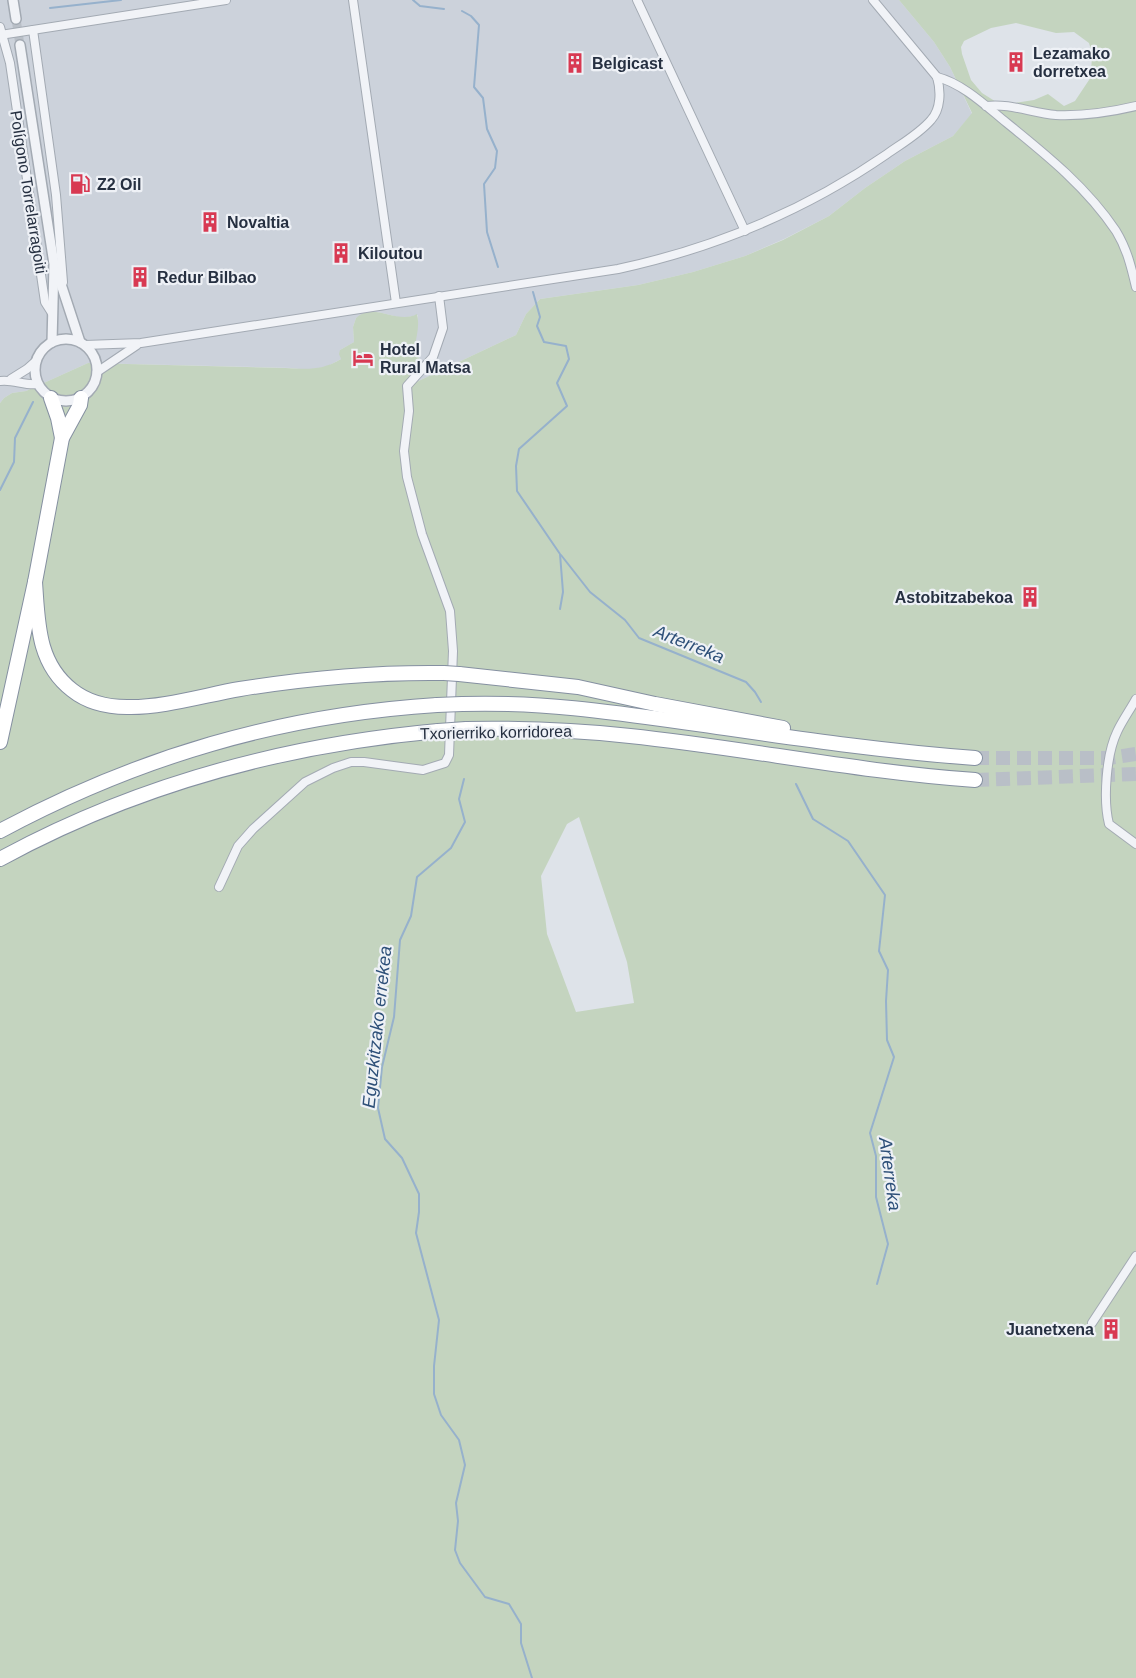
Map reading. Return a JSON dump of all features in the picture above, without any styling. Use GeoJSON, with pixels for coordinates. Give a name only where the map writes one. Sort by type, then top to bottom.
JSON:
{"type":"FeatureCollection","features":[{"type":"Feature","properties":{"kind":"highway"},"geometry":{"type":"LineString","coordinates":[[51,398],[62,438]]}},
{"type":"Feature","properties":{"kind":"highway"},"geometry":{"type":"LineString","coordinates":[[0,742],[36,582],[62,438],[80,405],[81,398]]}},
{"type":"Feature","properties":{"kind":"highway"},"geometry":{"type":"LineString","coordinates":[[36,582],[40,640],[53,671],[71,690],[81,696],[113,706],[144,707],[279,683],[335,676],[444,673],[578,687],[655,704],[873,744],[894,752]]}},
{"type":"Feature","properties":{"kind":"highway"},"geometry":{"type":"LineString","coordinates":[[0,700],[19,662]]}},
{"type":"Feature","properties":{"kind":"highway","name":"Txorierriko korridorea"},"geometry":{"type":"LineString","coordinates":[[0,831],[106,780],[204,745],[264,729],[325,717],[437,705],[524,704],[604,710],[894,752],[975,758]]}},
{"type":"Feature","properties":{"kind":"highway","name":"Txorierriko korridorea"},"geometry":{"type":"LineString","coordinates":[[0,859],[112,806],[210,772],[266,757],[330,744],[438,731],[552,730],[628,735],[860,769],[975,780]]}},
{"type":"Feature","properties":{"kind":"street"},"geometry":{"type":"LineString","coordinates":[[13,0],[16,19]]}},
{"type":"Feature","properties":{"kind":"street"},"geometry":{"type":"LineString","coordinates":[[1,32],[33,30],[226,0]]}},
{"type":"Feature","properties":{"kind":"street"},"geometry":{"type":"LineString","coordinates":[[353,0],[396,303]]}},
{"type":"Feature","properties":{"kind":"street"},"geometry":{"type":"LineString","coordinates":[[637,0],[745,231]]}},
{"type":"Feature","properties":{"kind":"street"},"geometry":{"type":"LineString","coordinates":[[0,381],[10,379],[27,369],[52,342],[71,339],[82,344],[141,343],[618,269],[667,257],[771,220],[870,166],[932,120],[939,106],[938,77],[873,0]]}},
{"type":"Feature","properties":{"kind":"street"},"geometry":{"type":"LineString","coordinates":[[33,30],[56,195],[65,298]]}},
{"type":"Feature","properties":{"kind":"street","name":"Polígono Torrelarragoiti"},"geometry":{"type":"LineString","coordinates":[[1,32],[10,63],[45,302],[52,313]]}},
{"type":"Feature","properties":{"kind":"street"},"geometry":{"type":"LineString","coordinates":[[20,45],[54,264],[82,344],[94,357],[97,372],[91,388],[81,398],[70,401],[51,398],[38,384],[35,377],[36,361]]}},
{"type":"Feature","properties":{"kind":"street"},"geometry":{"type":"LineString","coordinates":[[938,77],[947,79],[986,106],[1057,164],[1099,209],[1116,232],[1128,254],[1136,286]]}},
{"type":"Feature","properties":{"kind":"street"},"geometry":{"type":"LineString","coordinates":[[986,106],[1001,104],[1057,115],[1114,112],[1136,106]]}},
{"type":"Feature","properties":{"kind":"street"},"geometry":{"type":"LineString","coordinates":[[52,342],[54,264]]}},
{"type":"Feature","properties":{"kind":"street"},"geometry":{"type":"LineString","coordinates":[[219,887],[238,846],[253,829],[305,782],[351,762],[386,764],[423,770],[445,763],[449,755],[453,651],[450,611],[422,534],[407,477],[404,452],[409,411],[407,386],[433,357],[443,328],[439,296]]}},
{"type":"Feature","properties":{"kind":"street"},"geometry":{"type":"LineString","coordinates":[[97,372],[121,354],[141,343]]}},
{"type":"Feature","properties":{"kind":"street"},"geometry":{"type":"LineString","coordinates":[[10,379],[30,385],[38,384]]}},
{"type":"Feature","properties":{"kind":"street"},"geometry":{"type":"LineString","coordinates":[[1136,699],[1117,732],[1111,748],[1105,807],[1108,824],[1136,844]]}},
{"type":"Feature","properties":{"kind":"street"},"geometry":{"type":"LineString","coordinates":[[1092,1323],[1136,1256]]}},
{"type":"Feature","properties":{"kind":"shaded area"},"geometry":{"type":"Polygon","coordinates":[[[0,0],[899,0],[934,42],[950,67],[972,114],[953,136],[905,161],[829,216],[784,239],[745,256],[693,272],[638,285],[540,299],[526,314],[516,335],[410,385],[417,356],[415,340],[418,315],[402,318],[368,312],[356,318],[353,327],[354,342],[340,350],[341,359],[326,367],[307,370],[88,363],[26,391],[12,393],[0,403],[0,0]]]}},
{"type":"Feature","properties":{"kind":"green space"},"geometry":{"type":"Polygon","coordinates":[[[899,0],[1136,0],[1136,1678],[0,1678],[0,403],[12,393],[26,391],[88,363],[300,369],[320,367],[341,359],[340,350],[354,342],[353,327],[356,318],[363,313],[370,312],[402,317],[417,314],[416,350],[423,366],[410,385],[516,335],[526,314],[540,299],[638,285],[693,272],[745,256],[783,240],[829,216],[905,161],[953,136],[972,113],[950,67],[934,42],[899,0]],[[1016,23],[991,28],[964,41],[961,47],[962,54],[971,80],[982,93],[1001,105],[1034,100],[1048,94],[1064,106],[1075,101],[1091,77],[1092,53],[1089,43],[1074,32],[1056,33],[1016,23]],[[579,817],[567,824],[541,876],[547,934],[576,1012],[634,1003],[627,962],[579,817]]]}},
{"type":"Feature","properties":{"kind":"waterway","name":"Eguzkitzako errekea"},"geometry":{"type":"LineString","coordinates":[[50,8],[121,0]]}},
{"type":"Feature","properties":{"kind":"waterway","name":"Eguzkitzako errekea"},"geometry":{"type":"LineString","coordinates":[[413,0],[420,6],[444,9]]}},
{"type":"Feature","properties":{"kind":"waterway","name":"Eguzkitzako errekea"},"geometry":{"type":"LineString","coordinates":[[462,11],[471,16],[479,25],[474,87],[483,98],[487,129],[497,151],[495,168],[484,184],[487,232],[498,267]]}},
{"type":"Feature","properties":{"kind":"waterway","name":"Eguzkitzako errekea"},"geometry":{"type":"LineString","coordinates":[[533,292],[540,317],[537,326],[544,342],[566,346],[569,359],[557,383],[567,406],[519,449],[516,466],[517,491],[560,554],[563,592],[560,609]]}},
{"type":"Feature","properties":{"kind":"waterway"},"geometry":{"type":"LineString","coordinates":[[0,490],[14,462],[15,438],[33,402]]}},
{"type":"Feature","properties":{"kind":"waterway","name":"Arterreka"},"geometry":{"type":"LineString","coordinates":[[561,555],[590,592],[625,620],[639,638],[746,682],[761,702]]}},
{"type":"Feature","properties":{"kind":"waterway","name":"Eguzkitzako errekea"},"geometry":{"type":"LineString","coordinates":[[464,779],[459,799],[465,822],[451,848],[417,877],[411,916],[400,940],[394,1017],[382,1067],[378,1108],[385,1139],[402,1158],[419,1194],[416,1233],[439,1320],[434,1366],[434,1394],[441,1415],[459,1440],[465,1465],[456,1503],[458,1521],[455,1550],[460,1563],[485,1597],[509,1604],[521,1624],[521,1643],[532,1678]]}},
{"type":"Feature","properties":{"kind":"waterway","name":"Arterreka"},"geometry":{"type":"LineString","coordinates":[[796,784],[813,819],[848,841],[885,895],[879,951],[888,970],[887,1040],[894,1057],[870,1133],[876,1156],[876,1197],[888,1244],[877,1284]]}},
{"type":"Feature","properties":{"kind":"tunnel"},"geometry":{"type":"LineString","coordinates":[[16,19],[20,45]]}},
{"type":"Feature","properties":{"kind":"tunnel"},"geometry":{"type":"LineString","coordinates":[[975,758],[1109,758],[1136,754]]}},
{"type":"Feature","properties":{"kind":"tunnel"},"geometry":{"type":"LineString","coordinates":[[975,780],[1136,774]]}},
{"type":"Feature","properties":{"kind":"place","name":"Lezamako dorretxea"},"geometry":{"type":"Point","coordinates":[1016,62]}},
{"type":"Feature","properties":{"kind":"place","name":"Belgicast"},"geometry":{"type":"Point","coordinates":[575,63]}},
{"type":"Feature","properties":{"kind":"place","name":"Z2 Oil"},"geometry":{"type":"Point","coordinates":[80,184]}},
{"type":"Feature","properties":{"kind":"place","name":"Novaltia"},"geometry":{"type":"Point","coordinates":[210,222]}},
{"type":"Feature","properties":{"kind":"place","name":"Kiloutou"},"geometry":{"type":"Point","coordinates":[341,253]}},
{"type":"Feature","properties":{"kind":"place","name":"Redur Bilbao"},"geometry":{"type":"Point","coordinates":[140,277]}},
{"type":"Feature","properties":{"kind":"place","name":"Hotel Rural Matsa"},"geometry":{"type":"Point","coordinates":[363,358]}},
{"type":"Feature","properties":{"kind":"place","name":"Astobitzabekoa"},"geometry":{"type":"Point","coordinates":[1030,597]}},
{"type":"Feature","properties":{"kind":"place","name":"Juanetxena"},"geometry":{"type":"Point","coordinates":[1111,1329]}}]}
